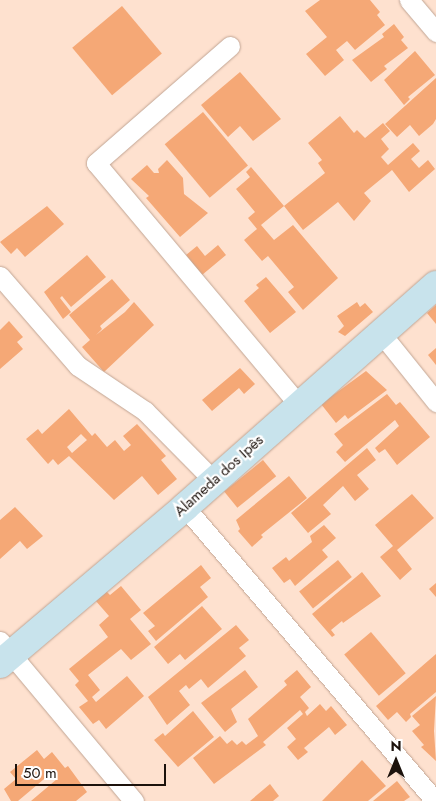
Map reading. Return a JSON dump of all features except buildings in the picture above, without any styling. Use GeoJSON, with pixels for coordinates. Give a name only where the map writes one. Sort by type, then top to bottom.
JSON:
{"type":"FeatureCollection","features":[{"type":"Feature","properties":{"kind":"street"},"geometry":{"type":"LineString","coordinates":[[409,0],[436,32]]}},
{"type":"Feature","properties":{"kind":"street"},"geometry":{"type":"LineString","coordinates":[[230,46],[96,163],[298,404]]}},
{"type":"Feature","properties":{"kind":"street"},"geometry":{"type":"LineString","coordinates":[[0,276],[78,366],[145,411],[214,481]]}},
{"type":"Feature","properties":{"kind":"street","name":"Alameda dos Ipês"},"geometry":{"type":"LineString","coordinates":[[3,654],[185,507],[298,404],[436,284]]}},
{"type":"Feature","properties":{"kind":"street"},"geometry":{"type":"LineString","coordinates":[[380,332],[436,402]]}},
{"type":"Feature","properties":{"kind":"street"},"geometry":{"type":"LineString","coordinates":[[185,507],[435,801]]}},
{"type":"Feature","properties":{"kind":"street"},"geometry":{"type":"LineString","coordinates":[[3,654],[134,801]]}}]}
